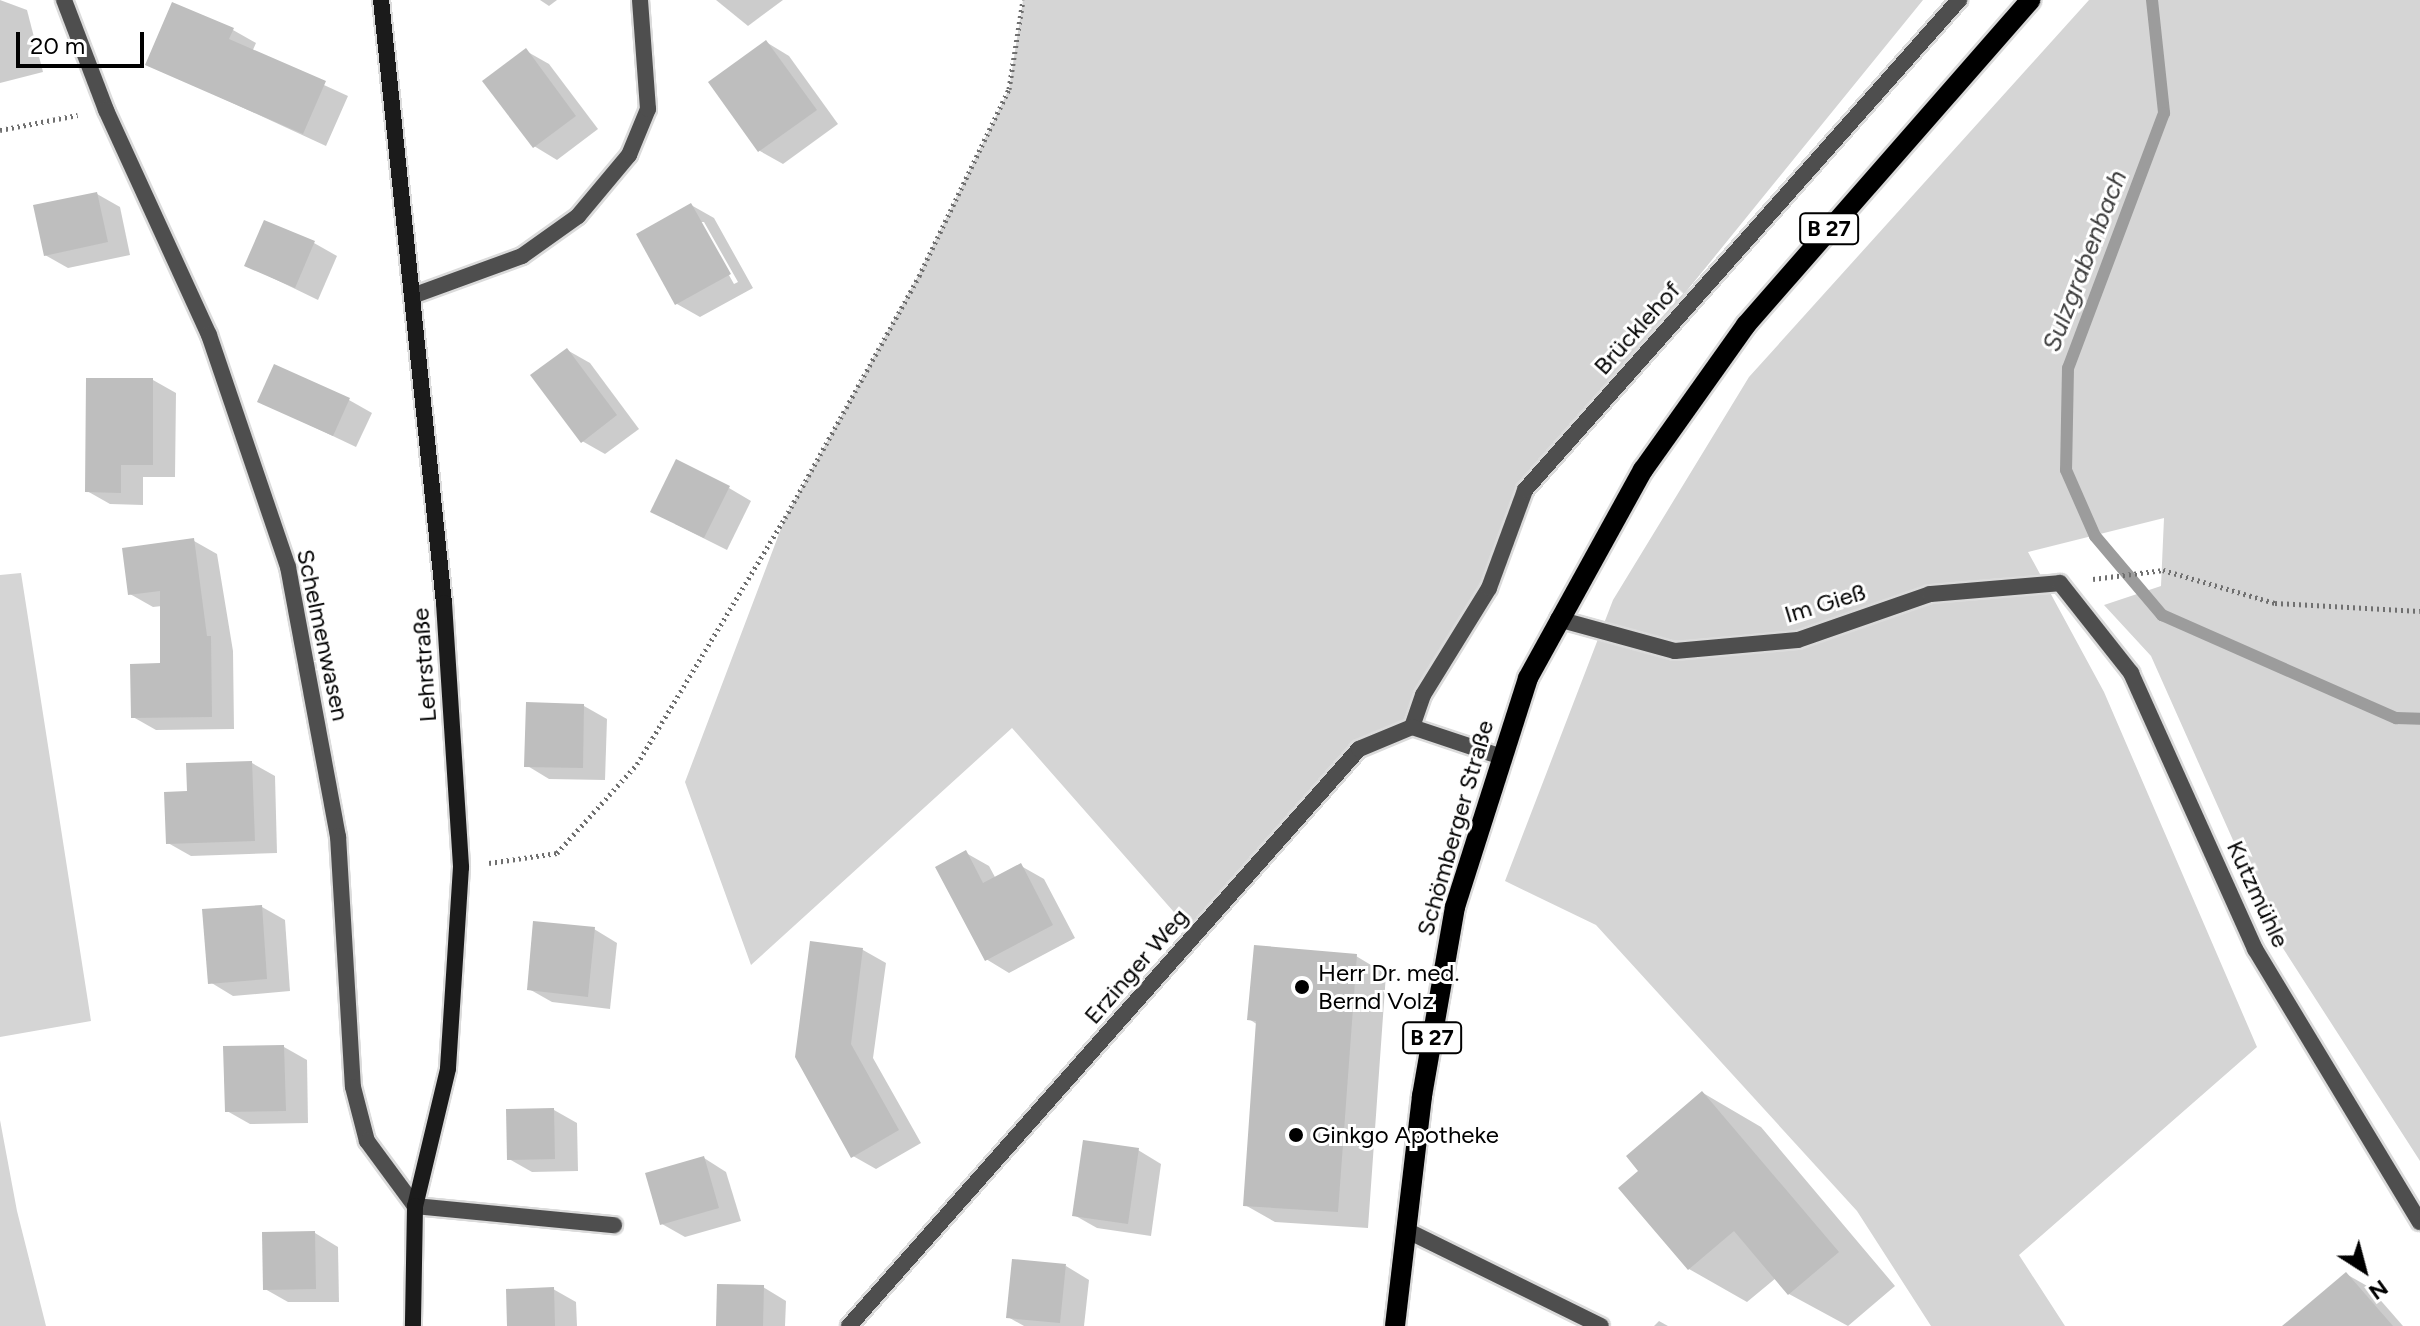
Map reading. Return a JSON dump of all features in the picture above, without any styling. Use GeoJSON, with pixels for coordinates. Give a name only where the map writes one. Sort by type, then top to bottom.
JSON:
{"type":"FeatureCollection","features":[{"type":"Feature","properties":{"kind":"main road","name":"Schömberger Straße"},"geometry":{"type":"LineString","coordinates":[[1395,1326],[1422,1096],[1455,907],[1499,756],[1528,678],[1643,470],[1746,325],[2031,0]]}},
{"type":"Feature","properties":{"kind":"street","name":"Schelmenwasen"},"geometry":{"type":"LineString","coordinates":[[64,0],[106,110],[209,335],[288,567],[338,836],[353,1087],[367,1141],[415,1206]]}},
{"type":"Feature","properties":{"kind":"street","name":"Lehrstraße"},"geometry":{"type":"LineString","coordinates":[[381,0],[415,295],[444,603],[461,867],[448,1069],[415,1206],[413,1326]]}},
{"type":"Feature","properties":{"kind":"street"},"geometry":{"type":"LineString","coordinates":[[415,295],[522,256],[578,216],[629,155],[648,109],[640,0]]}},
{"type":"Feature","properties":{"kind":"street","name":"Brücklehof"},"geometry":{"type":"LineString","coordinates":[[1412,727],[1423,695],[1489,588],[1525,490],[1959,0]]}},
{"type":"Feature","properties":{"kind":"street","name":"Im Gieß"},"geometry":{"type":"LineString","coordinates":[[1558,619],[1675,651],[1798,640],[1930,594],[2060,583]]}},
{"type":"Feature","properties":{"kind":"street","name":"Kutzmühle"},"geometry":{"type":"LineString","coordinates":[[2060,583],[2131,673],[2255,949],[2420,1222]]}},
{"type":"Feature","properties":{"kind":"street"},"geometry":{"type":"LineString","coordinates":[[1412,727],[1499,756]]}},
{"type":"Feature","properties":{"kind":"street","name":"Erzinger Weg"},"geometry":{"type":"LineString","coordinates":[[849,1326],[1359,749],[1412,727]]}},
{"type":"Feature","properties":{"kind":"street"},"geometry":{"type":"LineString","coordinates":[[415,1206],[614,1225]]}},
{"type":"Feature","properties":{"kind":"street"},"geometry":{"type":"LineString","coordinates":[[1406,1230],[1601,1326]]}},
{"type":"Feature","properties":{"kind":"path"},"geometry":{"type":"LineString","coordinates":[[461,867],[557,853],[637,764],[785,518],[919,276],[1009,89],[1023,0]]}},
{"type":"Feature","properties":{"kind":"path"},"geometry":{"type":"LineString","coordinates":[[0,130],[106,110]]}},
{"type":"Feature","properties":{"kind":"path"},"geometry":{"type":"LineString","coordinates":[[2060,583],[2163,570],[2275,603],[2420,611]]}},
{"type":"Feature","properties":{"kind":"shaded area"},"geometry":{"type":"Polygon","coordinates":[[[1023,0],[1923,0],[1525,490],[1489,588],[1412,727],[1359,749],[1195,936],[1012,728],[751,965],[685,782],[785,518],[918,276],[1009,89],[1023,0]]]}},
{"type":"Feature","properties":{"kind":"shaded area"},"geometry":{"type":"Polygon","coordinates":[[[2089,0],[2420,0],[2420,1161],[2277,939],[2151,656],[2104,605],[2161,586],[2164,518],[2028,552],[2104,692],[2257,1047],[2019,1255],[2065,1326],[1931,1326],[1857,1211],[1596,925],[1505,881],[1613,600],[1749,377],[2089,0]]]}},
{"type":"Feature","properties":{"kind":"shaded area"},"geometry":{"type":"Polygon","coordinates":[[[21,573],[91,1021],[0,1037],[0,575],[21,573]]]}},
{"type":"Feature","properties":{"kind":"shaded area"},"geometry":{"type":"Polygon","coordinates":[[[0,1120],[17,1211],[46,1326],[0,1326],[0,1120]]]}},
{"type":"Feature","properties":{"kind":"building"},"geometry":{"type":"Polygon","coordinates":[[[172,2],[234,28],[229,39],[326,81],[303,134],[145,65],[172,2]]]}},
{"type":"Feature","properties":{"kind":"building"},"geometry":{"type":"Polygon","coordinates":[[[766,40],[817,110],[758,152],[708,82],[766,40]]]}},
{"type":"Feature","properties":{"kind":"building"},"geometry":{"type":"Polygon","coordinates":[[[526,48],[576,116],[533,148],[482,81],[526,48]]]}},
{"type":"Feature","properties":{"kind":"building"},"geometry":{"type":"Polygon","coordinates":[[[97,192],[108,242],[44,256],[33,205],[97,192]]]}},
{"type":"Feature","properties":{"kind":"building"},"geometry":{"type":"Polygon","coordinates":[[[691,203],[731,274],[675,305],[636,234],[691,203]]]}},
{"type":"Feature","properties":{"kind":"building"},"geometry":{"type":"Polygon","coordinates":[[[264,220],[315,241],[295,288],[244,266],[264,220]]]}},
{"type":"Feature","properties":{"kind":"building"},"geometry":{"type":"Polygon","coordinates":[[[567,348],[617,415],[581,443],[530,375],[567,348]]]}},
{"type":"Feature","properties":{"kind":"building"},"geometry":{"type":"Polygon","coordinates":[[[274,364],[350,398],[333,436],[257,402],[274,364]]]}},
{"type":"Feature","properties":{"kind":"building"},"geometry":{"type":"Polygon","coordinates":[[[86,378],[153,378],[153,465],[121,465],[121,493],[85,492],[86,378]]]}},
{"type":"Feature","properties":{"kind":"building"},"geometry":{"type":"Polygon","coordinates":[[[676,459],[730,486],[704,538],[650,512],[676,459]]]}},
{"type":"Feature","properties":{"kind":"building"},"geometry":{"type":"Polygon","coordinates":[[[194,538],[207,636],[211,636],[212,717],[131,718],[130,664],[160,663],[160,591],[128,595],[122,548],[194,538]]]}},
{"type":"Feature","properties":{"kind":"building"},"geometry":{"type":"Polygon","coordinates":[[[526,702],[584,704],[583,768],[524,767],[526,702]]]}},
{"type":"Feature","properties":{"kind":"building"},"geometry":{"type":"Polygon","coordinates":[[[252,761],[255,841],[166,844],[164,792],[187,791],[186,763],[252,761]]]}},
{"type":"Feature","properties":{"kind":"building"},"geometry":{"type":"Polygon","coordinates":[[[966,850],[983,883],[1021,863],[1053,925],[985,961],[935,867],[966,850]]]}},
{"type":"Feature","properties":{"kind":"building"},"geometry":{"type":"Polygon","coordinates":[[[262,905],[267,979],[208,984],[202,909],[262,905]]]}},
{"type":"Feature","properties":{"kind":"building"},"geometry":{"type":"Polygon","coordinates":[[[533,921],[595,927],[588,997],[527,990],[533,921]]]}},
{"type":"Feature","properties":{"kind":"building"},"geometry":{"type":"Polygon","coordinates":[[[810,941],[863,948],[851,1044],[899,1130],[851,1158],[795,1057],[810,941]]]}},
{"type":"Feature","properties":{"kind":"building"},"geometry":{"type":"Polygon","coordinates":[[[1254,945],[1357,954],[1338,1212],[1243,1206],[1256,1021],[1247,1020],[1254,945]]]}},
{"type":"Feature","properties":{"kind":"building"},"geometry":{"type":"Polygon","coordinates":[[[284,1045],[286,1111],[225,1112],[223,1046],[284,1045]]]}},
{"type":"Feature","properties":{"kind":"building"},"geometry":{"type":"Polygon","coordinates":[[[1702,1091],[1839,1252],[1788,1295],[1734,1231],[1688,1270],[1618,1188],[1638,1171],[1626,1156],[1702,1091]]]}},
{"type":"Feature","properties":{"kind":"building"},"geometry":{"type":"Polygon","coordinates":[[[554,1108],[555,1159],[507,1160],[506,1109],[554,1108]]]}},
{"type":"Feature","properties":{"kind":"building"},"geometry":{"type":"Polygon","coordinates":[[[1083,1140],[1139,1148],[1128,1224],[1072,1216],[1083,1140]]]}},
{"type":"Feature","properties":{"kind":"building"},"geometry":{"type":"Polygon","coordinates":[[[704,1156],[719,1208],[660,1225],[645,1173],[704,1156]]]}},
{"type":"Feature","properties":{"kind":"building"},"geometry":{"type":"Polygon","coordinates":[[[315,1231],[316,1289],[263,1290],[262,1232],[315,1231]]]}},
{"type":"Feature","properties":{"kind":"building"},"geometry":{"type":"Polygon","coordinates":[[[1012,1259],[1066,1264],[1060,1323],[1006,1318],[1012,1259]]]}},
{"type":"Feature","properties":{"kind":"building"},"geometry":{"type":"Polygon","coordinates":[[[2346,1272],[2393,1326],[2282,1326],[2346,1272]]]}},
{"type":"Feature","properties":{"kind":"building"},"geometry":{"type":"Polygon","coordinates":[[[717,1284],[764,1285],[763,1326],[716,1326],[717,1284]]]}},
{"type":"Feature","properties":{"kind":"building"},"geometry":{"type":"Polygon","coordinates":[[[554,1287],[555,1326],[507,1326],[506,1289],[554,1287]]]}},
{"type":"Feature","properties":{"kind":"waterway","name":"Sulzgrabenbach"},"geometry":{"type":"LineString","coordinates":[[2152,0],[2164,113],[2068,368],[2066,470],[2095,536],[2162,615],[2396,718],[2420,719]]}},
{"type":"Feature","properties":{"kind":"place","name":"Herr Dr. med. Bernd Volz"},"geometry":{"type":"Point","coordinates":[1302,987]}},
{"type":"Feature","properties":{"kind":"place","name":"Ginkgo Apotheke"},"geometry":{"type":"Point","coordinates":[1296,1135]}}]}
